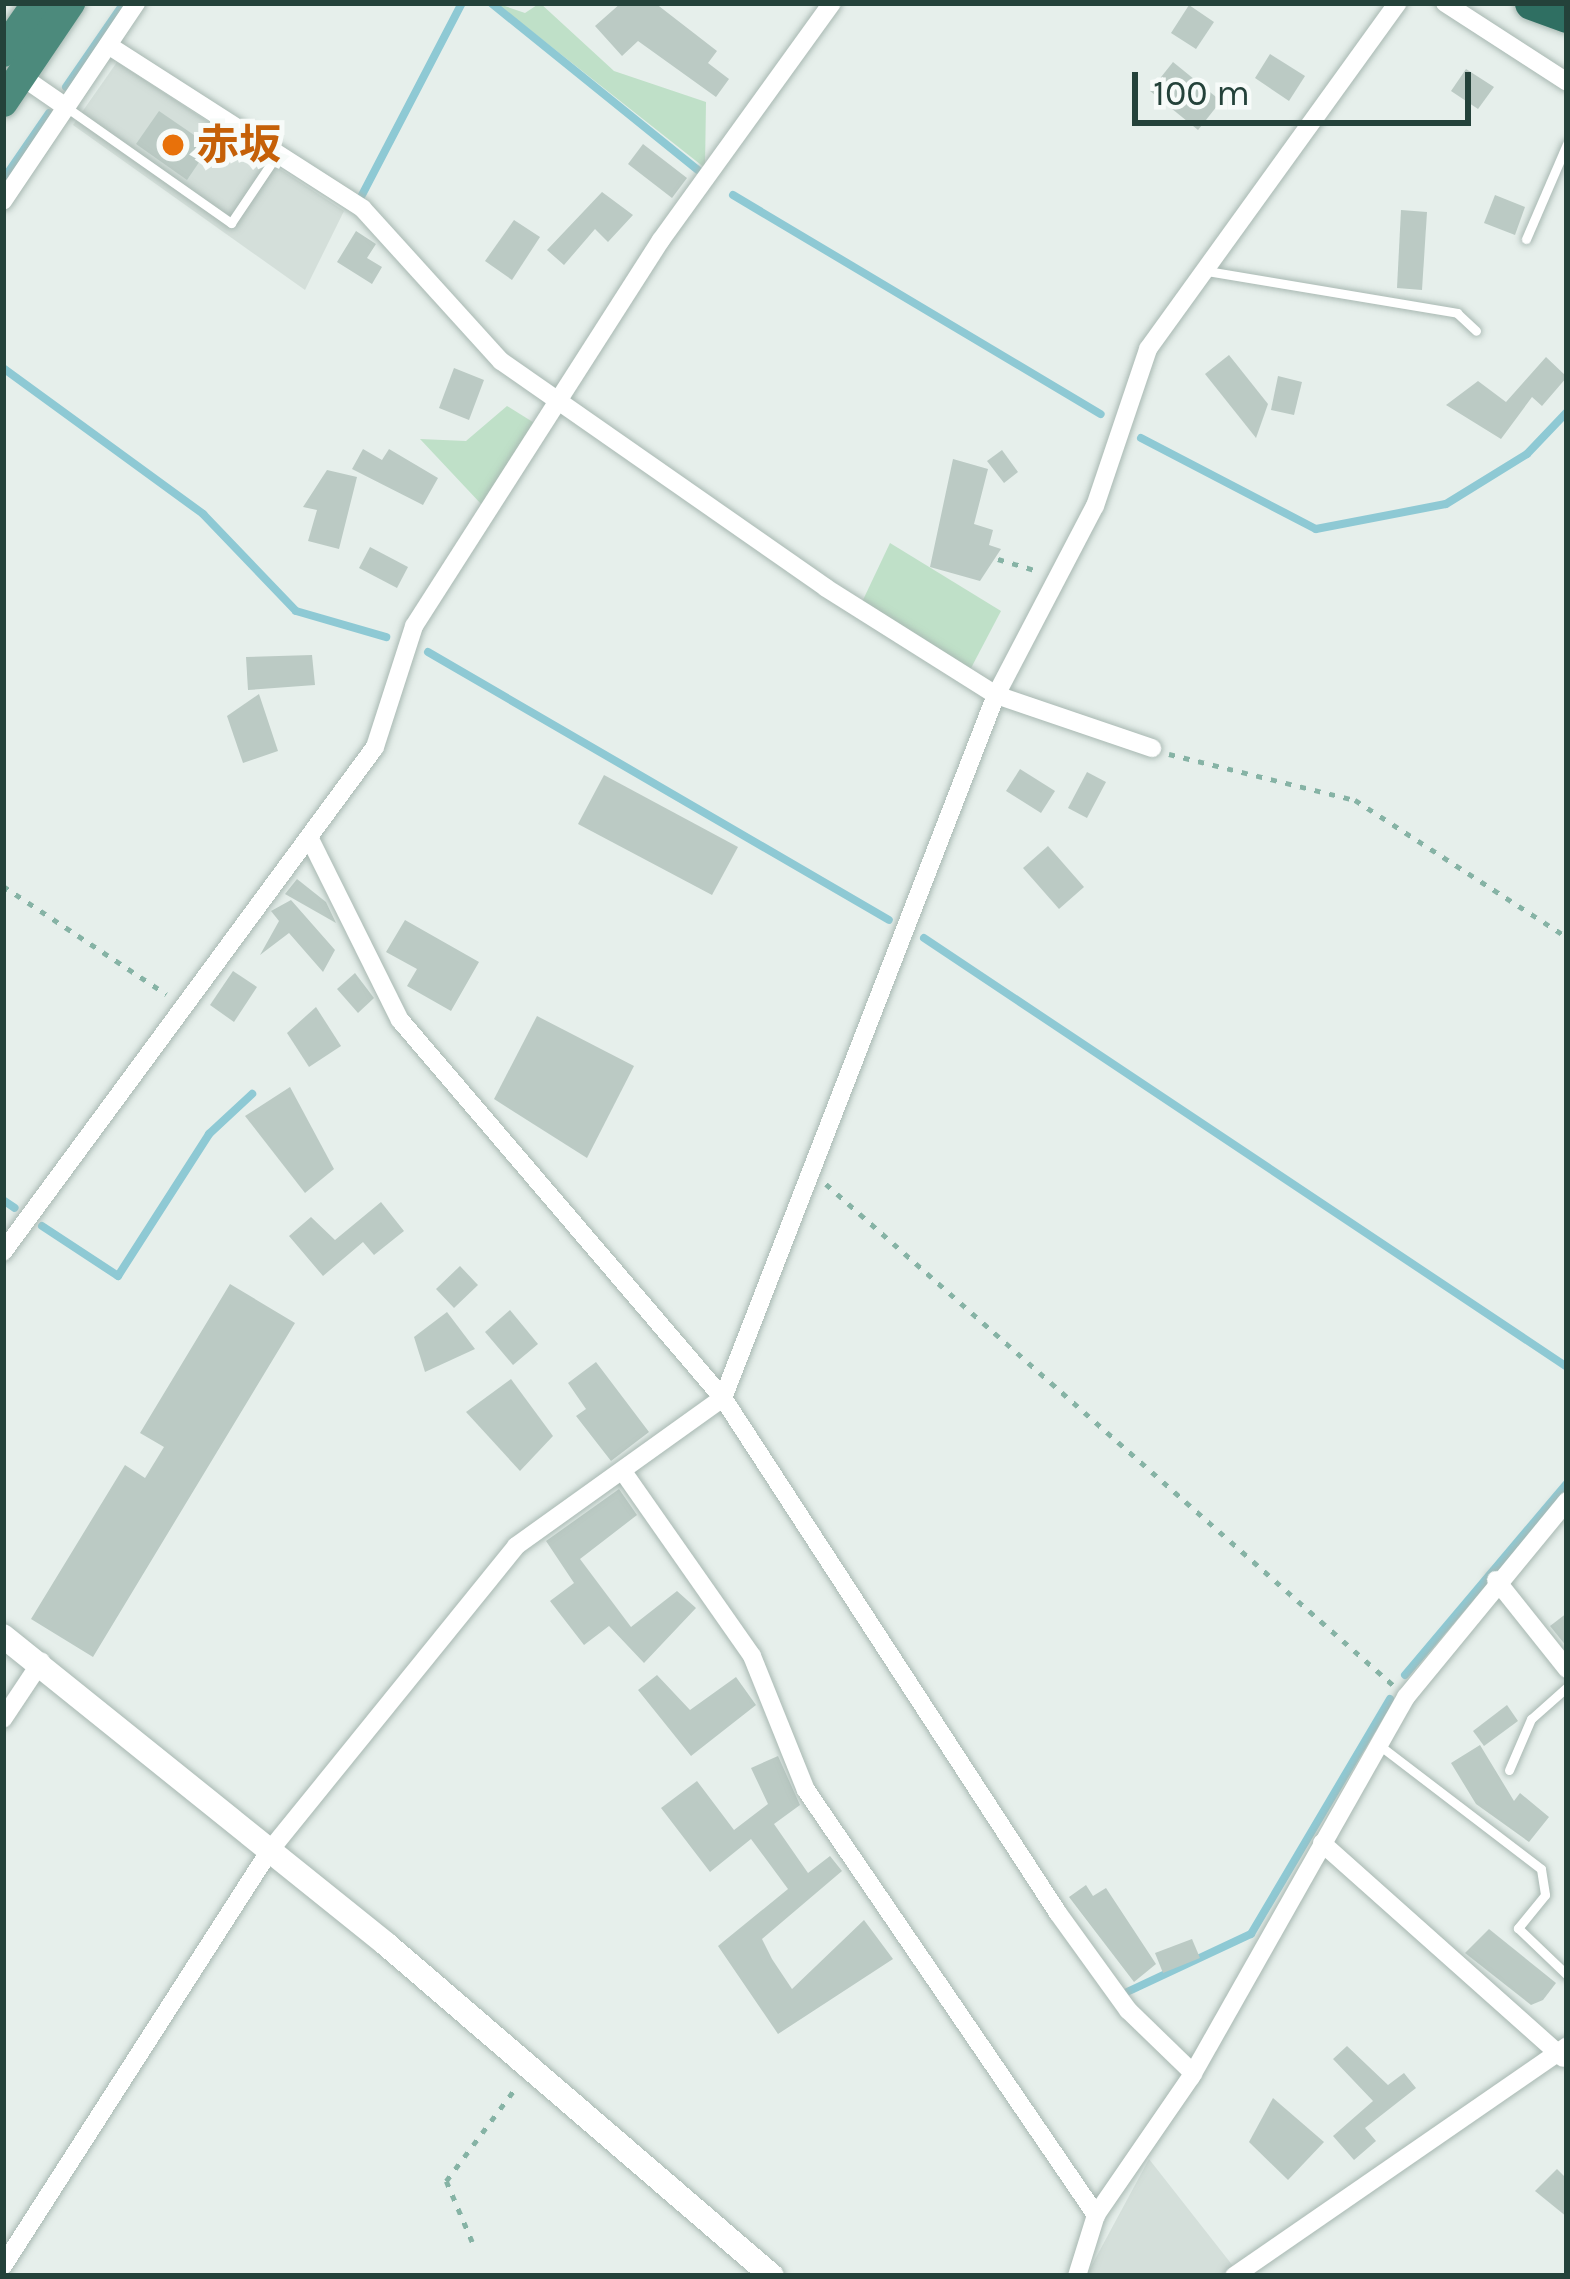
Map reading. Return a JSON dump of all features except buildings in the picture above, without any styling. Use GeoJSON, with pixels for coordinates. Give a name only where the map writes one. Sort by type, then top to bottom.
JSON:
{"type":"FeatureCollection","features":[{"type":"Feature","properties":{"kind":"highway"},"geometry":{"type":"LineString","coordinates":[[3,102],[12,64],[37,3]]}},
{"type":"Feature","properties":{"kind":"highway"},"geometry":{"type":"LineString","coordinates":[[12,64],[70,3]]}},
{"type":"Feature","properties":{"kind":"highway"},"geometry":{"type":"LineString","coordinates":[[1532,3],[1567,16]]}},
{"type":"Feature","properties":{"kind":"street"},"geometry":{"type":"LineString","coordinates":[[3,201],[136,3]]}},
{"type":"Feature","properties":{"kind":"street"},"geometry":{"type":"LineString","coordinates":[[3,1252],[375,747],[414,626],[832,3]]}},
{"type":"Feature","properties":{"kind":"street"},"geometry":{"type":"LineString","coordinates":[[3,2266],[271,1849],[516,1546],[724,1398],[808,1168],[996,695],[1095,506],[1148,349],[1398,3]]}},
{"type":"Feature","properties":{"kind":"street"},"geometry":{"type":"LineString","coordinates":[[1445,3],[1567,82]]}},
{"type":"Feature","properties":{"kind":"street"},"geometry":{"type":"LineString","coordinates":[[108,45],[363,209],[501,361],[559,404],[996,695],[1152,748]]}},
{"type":"Feature","properties":{"kind":"street"},"geometry":{"type":"LineString","coordinates":[[12,64],[66,107]]}},
{"type":"Feature","properties":{"kind":"street"},"geometry":{"type":"LineString","coordinates":[[310,839],[400,1020],[724,1398],[1058,1913],[1128,2010],[1192,2073]]}},
{"type":"Feature","properties":{"kind":"street"},"geometry":{"type":"LineString","coordinates":[[624,1473],[752,1657],[806,1790],[1096,2216]]}},
{"type":"Feature","properties":{"kind":"street"},"geometry":{"type":"LineString","coordinates":[[1077,2276],[1096,2216],[1192,2073],[1406,1697],[1496,1580],[1567,1501]]}},
{"type":"Feature","properties":{"kind":"street"},"geometry":{"type":"LineString","coordinates":[[1496,1580],[1567,1669]]}},
{"type":"Feature","properties":{"kind":"street"},"geometry":{"type":"LineString","coordinates":[[3,1636],[271,1849],[772,2276]]}},
{"type":"Feature","properties":{"kind":"street"},"geometry":{"type":"LineString","coordinates":[[3,1719],[41,1662]]}},
{"type":"Feature","properties":{"kind":"street"},"geometry":{"type":"LineString","coordinates":[[1234,2276],[1564,2053],[1322,1843]]}},
{"type":"Feature","properties":{"kind":"lane"},"geometry":{"type":"LineString","coordinates":[[66,107],[231,223],[278,154]]}},
{"type":"Feature","properties":{"kind":"lane"},"geometry":{"type":"LineString","coordinates":[[1526,239],[1567,144]]}},
{"type":"Feature","properties":{"kind":"lane"},"geometry":{"type":"LineString","coordinates":[[1207,271],[1457,313],[1476,331]]}},
{"type":"Feature","properties":{"kind":"lane"},"geometry":{"type":"LineString","coordinates":[[1509,1770],[1531,1719],[1567,1687]]}},
{"type":"Feature","properties":{"kind":"lane"},"geometry":{"type":"LineString","coordinates":[[1379,1745],[1541,1869],[1545,1895],[1518,1928],[1567,1975]]}},
{"type":"Feature","properties":{"kind":"path"},"geometry":{"type":"LineString","coordinates":[[998,559],[1058,577]]}},
{"type":"Feature","properties":{"kind":"path"},"geometry":{"type":"LineString","coordinates":[[1152,748],[1355,800],[1567,937]]}},
{"type":"Feature","properties":{"kind":"path"},"geometry":{"type":"LineString","coordinates":[[3,886],[185,1007]]}},
{"type":"Feature","properties":{"kind":"path"},"geometry":{"type":"LineString","coordinates":[[808,1168],[1406,1697]]}},
{"type":"Feature","properties":{"kind":"path"},"geometry":{"type":"LineString","coordinates":[[472,2242],[446,2181],[531,2067]]}},
{"type":"Feature","properties":{"kind":"shaded area"},"geometry":{"type":"Polygon","coordinates":[[[117,62],[344,211],[305,290],[73,125],[117,62]]]}},
{"type":"Feature","properties":{"kind":"shaded area"},"geometry":{"type":"Polygon","coordinates":[[[1149,2159],[1233,2266],[1219,2276],[1086,2276],[1149,2159]]]}},
{"type":"Feature","properties":{"kind":"green space"},"geometry":{"type":"Polygon","coordinates":[[[496,3],[525,13],[540,3],[614,71],[706,102],[705,168],[496,3]]]}},
{"type":"Feature","properties":{"kind":"green space"},"geometry":{"type":"Polygon","coordinates":[[[507,406],[536,424],[482,505],[420,439],[466,441],[507,406]]]}},
{"type":"Feature","properties":{"kind":"green space"},"geometry":{"type":"Polygon","coordinates":[[[890,543],[1001,611],[970,670],[862,602],[890,543]]]}},
{"type":"Feature","properties":{"kind":"waterway"},"geometry":{"type":"LineString","coordinates":[[66,87],[124,3]]}},
{"type":"Feature","properties":{"kind":"waterway"},"geometry":{"type":"LineString","coordinates":[[362,195],[462,3]]}},
{"type":"Feature","properties":{"kind":"waterway"},"geometry":{"type":"LineString","coordinates":[[491,3],[698,170]]}},
{"type":"Feature","properties":{"kind":"waterway"},"geometry":{"type":"LineString","coordinates":[[3,180],[49,113]]}},
{"type":"Feature","properties":{"kind":"waterway"},"geometry":{"type":"LineString","coordinates":[[733,195],[1101,414]]}},
{"type":"Feature","properties":{"kind":"waterway"},"geometry":{"type":"LineString","coordinates":[[3,368],[203,514],[296,611],[386,637]]}},
{"type":"Feature","properties":{"kind":"waterway"},"geometry":{"type":"LineString","coordinates":[[1141,438],[1316,529],[1446,504],[1527,454],[1567,412]]}},
{"type":"Feature","properties":{"kind":"waterway"},"geometry":{"type":"LineString","coordinates":[[428,652],[889,920]]}},
{"type":"Feature","properties":{"kind":"waterway"},"geometry":{"type":"LineString","coordinates":[[924,938],[1567,1367]]}},
{"type":"Feature","properties":{"kind":"waterway"},"geometry":{"type":"LineString","coordinates":[[42,1226],[118,1276],[209,1134],[252,1094]]}},
{"type":"Feature","properties":{"kind":"waterway"},"geometry":{"type":"LineString","coordinates":[[3,1200],[15,1208]]}},
{"type":"Feature","properties":{"kind":"waterway"},"geometry":{"type":"LineString","coordinates":[[1405,1675],[1567,1483]]}},
{"type":"Feature","properties":{"kind":"waterway"},"geometry":{"type":"LineString","coordinates":[[1127,1992],[1251,1934],[1390,1699]]}},
{"type":"Feature","properties":{"kind":"place","name":"赤坂"},"geometry":{"type":"Point","coordinates":[173,145]}}]}
